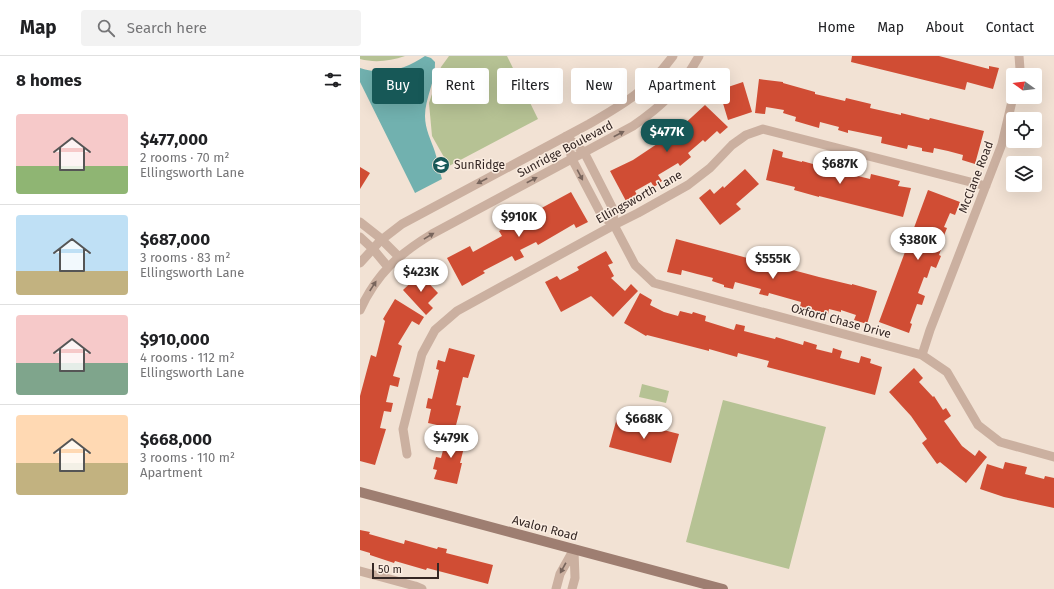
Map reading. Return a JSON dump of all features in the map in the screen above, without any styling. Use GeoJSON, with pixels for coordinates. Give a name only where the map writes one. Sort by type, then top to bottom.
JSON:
{"type":"FeatureCollection","features":[{"type":"Feature","properties":{"kind":"main road","name":"Avalon Road"},"geometry":{"type":"LineString","coordinates":[[360,492],[724,589]]}},
{"type":"Feature","properties":{"kind":"street","name":"Sunridge Boulevard"},"geometry":{"type":"LineString","coordinates":[[360,263],[382,240],[413,217],[617,108],[638,94],[660,72],[673,56]]}},
{"type":"Feature","properties":{"kind":"street","name":"Sunridge Boulevard"},"geometry":{"type":"LineString","coordinates":[[360,310],[372,287],[388,267],[409,248],[432,234],[633,126],[652,113],[681,85],[699,56]]}},
{"type":"Feature","properties":{"kind":"street"},"geometry":{"type":"LineString","coordinates":[[1019,56],[1020,68]]}},
{"type":"Feature","properties":{"kind":"street","name":"McClane Road"},"geometry":{"type":"LineString","coordinates":[[922,355],[930,330],[1002,144],[1011,104]]}},
{"type":"Feature","properties":{"kind":"street","name":"Ellingsworth Lane"},"geometry":{"type":"LineString","coordinates":[[407,454],[403,429],[422,354],[435,330],[457,311],[688,185],[710,168],[732,145],[746,135],[763,129],[986,186]]}},
{"type":"Feature","properties":{"kind":"street","name":"Oxford Chase Drive"},"geometry":{"type":"LineString","coordinates":[[566,136],[584,152],[613,209],[614,225],[635,265],[654,283],[922,355],[947,372],[978,424],[1000,442],[1054,457]]}},
{"type":"Feature","properties":{"kind":"street","name":"Oxford Chase Drive"},"geometry":{"type":"LineString","coordinates":[[566,136],[572,159],[602,216],[614,225]]}},
{"type":"Feature","properties":{"kind":"street"},"geometry":{"type":"LineString","coordinates":[[589,191],[600,185]]}},
{"type":"Feature","properties":{"kind":"street"},"geometry":{"type":"LineString","coordinates":[[360,222],[382,240],[399,257]]}},
{"type":"Feature","properties":{"kind":"street"},"geometry":{"type":"LineString","coordinates":[[360,237],[373,249],[388,267]]}},
{"type":"Feature","properties":{"kind":"street"},"geometry":{"type":"LineString","coordinates":[[556,589],[560,574],[574,549]]}},
{"type":"Feature","properties":{"kind":"street"},"geometry":{"type":"LineString","coordinates":[[572,589],[575,578],[574,549]]}},
{"type":"Feature","properties":{"kind":"street"},"geometry":{"type":"LineString","coordinates":[[360,571],[416,586],[422,589]]}},
{"type":"Feature","properties":{"kind":"green space"},"geometry":{"type":"Polygon","coordinates":[[[360,56],[405,56],[377,61],[360,59],[360,56]]]}},
{"type":"Feature","properties":{"kind":"green space"},"geometry":{"type":"Polygon","coordinates":[[[449,56],[507,56],[513,68],[497,68],[497,104],[531,104],[538,119],[449,166],[432,136],[429,103],[432,94],[432,104],[489,104],[489,68],[441,67],[449,56]]]}},
{"type":"Feature","properties":{"kind":"green space"},"geometry":{"type":"Polygon","coordinates":[[[642,384],[669,391],[666,403],[639,397],[642,384]]]}},
{"type":"Feature","properties":{"kind":"green space"},"geometry":{"type":"Polygon","coordinates":[[[723,400],[826,427],[789,569],[686,542],[723,400]]]}},
{"type":"Feature","properties":{"kind":"water"},"geometry":{"type":"Polygon","coordinates":[[[425,56],[431,58],[435,62],[435,68],[432,68],[432,83],[425,109],[425,121],[442,179],[415,193],[360,82],[360,68],[372,70],[372,104],[424,104],[424,68],[402,68],[425,56]]]}},
{"type":"Feature","properties":{"kind":"building"},"geometry":{"type":"Polygon","coordinates":[[[852,56],[939,56],[989,69],[989,66],[999,68],[993,89],[967,82],[965,90],[851,62],[852,56]]]}},
{"type":"Feature","properties":{"kind":"building"},"geometry":{"type":"Polygon","coordinates":[[[759,79],[783,82],[815,92],[815,94],[845,101],[846,98],[871,104],[870,108],[901,115],[901,113],[929,120],[930,118],[984,131],[975,164],[962,160],[963,155],[948,151],[934,148],[933,153],[922,151],[922,148],[908,145],[907,149],[881,143],[882,137],[848,130],[848,133],[838,130],[839,127],[820,122],[819,128],[795,121],[796,117],[783,113],[784,110],[766,107],[765,114],[755,113],[759,79]]]}},
{"type":"Feature","properties":{"kind":"building"},"geometry":{"type":"Polygon","coordinates":[[[743,82],[752,112],[728,120],[723,104],[730,104],[730,86],[743,82]]]}},
{"type":"Feature","properties":{"kind":"building"},"geometry":{"type":"Polygon","coordinates":[[[705,105],[728,127],[720,134],[717,131],[705,142],[703,140],[688,153],[691,157],[680,166],[678,163],[658,175],[662,181],[654,187],[651,182],[635,191],[637,195],[626,201],[610,171],[633,160],[660,142],[658,140],[678,123],[681,127],[705,105]]]}},
{"type":"Feature","properties":{"kind":"building"},"geometry":{"type":"Polygon","coordinates":[[[773,149],[783,152],[782,157],[842,172],[843,167],[856,170],[854,175],[870,179],[871,174],[900,181],[898,186],[911,188],[903,217],[819,197],[794,190],[795,187],[766,180],[773,149]]]}},
{"type":"Feature","properties":{"kind":"building"},"geometry":{"type":"Polygon","coordinates":[[[360,167],[370,173],[360,189],[360,167]]]}},
{"type":"Feature","properties":{"kind":"building"},"geometry":{"type":"Polygon","coordinates":[[[745,169],[759,184],[736,204],[741,209],[720,225],[699,198],[710,189],[714,194],[723,186],[724,188],[745,169]]]}},
{"type":"Feature","properties":{"kind":"building"},"geometry":{"type":"Polygon","coordinates":[[[928,190],[960,202],[955,215],[950,213],[944,227],[947,228],[941,243],[943,244],[939,255],[941,256],[936,268],[931,266],[927,278],[924,277],[918,293],[925,296],[922,305],[917,304],[910,323],[912,324],[909,333],[879,322],[928,190]]]}},
{"type":"Feature","properties":{"kind":"building"},"geometry":{"type":"Polygon","coordinates":[[[571,192],[588,222],[576,228],[574,224],[538,245],[536,242],[520,250],[524,257],[515,261],[512,256],[483,271],[485,273],[462,286],[447,258],[470,246],[473,252],[502,236],[499,231],[571,192]]]}},
{"type":"Feature","properties":{"kind":"building"},"geometry":{"type":"Polygon","coordinates":[[[676,239],[877,291],[867,324],[854,320],[856,315],[841,310],[841,312],[829,309],[828,314],[800,307],[801,302],[769,293],[768,296],[759,294],[761,289],[735,282],[733,289],[724,287],[724,285],[712,281],[713,278],[682,270],[681,275],[667,272],[676,239]]]}},
{"type":"Feature","properties":{"kind":"building"},"geometry":{"type":"Polygon","coordinates":[[[606,251],[613,263],[608,265],[614,276],[611,278],[625,291],[631,284],[638,291],[613,317],[591,296],[561,312],[545,282],[557,276],[560,280],[579,270],[577,267],[606,251]]]}},
{"type":"Feature","properties":{"kind":"building"},"geometry":{"type":"Polygon","coordinates":[[[420,274],[438,293],[428,303],[433,308],[426,315],[403,290],[420,274]]]}},
{"type":"Feature","properties":{"kind":"building"},"geometry":{"type":"Polygon","coordinates":[[[640,293],[652,300],[650,305],[664,312],[678,316],[680,311],[692,314],[693,312],[706,316],[705,321],[734,330],[736,324],[745,326],[744,331],[775,339],[776,337],[803,345],[804,341],[817,345],[816,349],[832,353],[833,348],[842,351],[840,358],[859,363],[861,356],[871,359],[870,363],[882,367],[875,395],[767,367],[769,361],[738,353],[737,357],[709,349],[709,351],[647,335],[646,336],[624,323],[640,293]]]}},
{"type":"Feature","properties":{"kind":"building"},"geometry":{"type":"Polygon","coordinates":[[[395,299],[424,317],[419,325],[412,321],[398,344],[402,346],[393,376],[400,378],[398,387],[390,385],[386,402],[393,403],[391,412],[384,411],[380,428],[386,429],[375,465],[360,461],[360,396],[371,355],[376,357],[385,321],[383,319],[395,299]]]}},
{"type":"Feature","properties":{"kind":"building"},"geometry":{"type":"Polygon","coordinates":[[[449,348],[475,355],[468,378],[463,377],[456,405],[461,406],[455,429],[428,423],[431,409],[426,408],[428,398],[432,399],[439,370],[436,369],[438,360],[445,362],[449,348]]]}},
{"type":"Feature","properties":{"kind":"building"},"geometry":{"type":"Polygon","coordinates":[[[914,368],[923,378],[919,382],[933,397],[934,396],[943,410],[946,408],[951,416],[944,421],[962,446],[975,456],[979,450],[987,457],[966,483],[940,462],[937,464],[922,443],[927,439],[911,416],[889,392],[914,368]]]}},
{"type":"Feature","properties":{"kind":"building"},"geometry":{"type":"Polygon","coordinates":[[[617,418],[679,434],[671,463],[609,447],[617,418]]]}},
{"type":"Feature","properties":{"kind":"building"},"geometry":{"type":"Polygon","coordinates":[[[448,431],[467,436],[460,463],[462,463],[457,484],[434,479],[437,470],[433,469],[436,457],[441,458],[448,431]]]}},
{"type":"Feature","properties":{"kind":"building"},"geometry":{"type":"Polygon","coordinates":[[[1005,462],[1027,467],[1025,474],[1044,479],[1045,476],[1054,478],[1054,508],[1004,497],[980,489],[987,464],[1003,469],[1005,462]]]}},
{"type":"Feature","properties":{"kind":"building"},"geometry":{"type":"Polygon","coordinates":[[[360,530],[404,544],[405,540],[437,549],[438,547],[447,549],[446,553],[493,565],[488,584],[427,568],[426,570],[395,561],[394,563],[370,555],[370,553],[360,550],[360,530]]]}},
{"type":"Feature","properties":{"kind":"place","name":"SunRidge"},"geometry":{"type":"Point","coordinates":[441,165]}}]}
